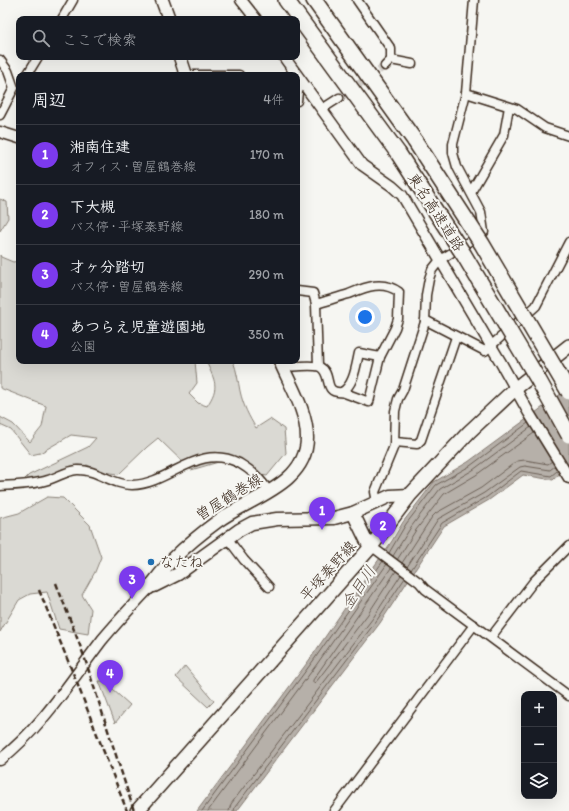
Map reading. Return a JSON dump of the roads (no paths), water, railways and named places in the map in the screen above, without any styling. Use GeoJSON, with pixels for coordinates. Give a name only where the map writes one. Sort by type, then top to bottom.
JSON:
{"type":"FeatureCollection","features":[{"type":"Feature","properties":{"kind":"highway","name":"東名高速道路"},"geometry":{"type":"LineString","coordinates":[[286,0],[298,16]]}},
{"type":"Feature","properties":{"kind":"highway","name":"東名高速道路"},"geometry":{"type":"LineString","coordinates":[[314,0],[415,141],[482,244],[569,392]]}},
{"type":"Feature","properties":{"kind":"highway","name":"東名高速道路"},"geometry":{"type":"LineString","coordinates":[[300,19],[398,152],[464,255],[539,381],[569,436]]}},
{"type":"Feature","properties":{"kind":"main road"},"geometry":{"type":"LineString","coordinates":[[162,0],[168,16]]}},
{"type":"Feature","properties":{"kind":"main road"},"geometry":{"type":"LineString","coordinates":[[181,60],[185,72]]}},
{"type":"Feature","properties":{"kind":"main road","name":"平塚秦野線"},"geometry":{"type":"LineString","coordinates":[[137,811],[373,549],[399,509],[469,432],[516,388],[569,346]]}},
{"type":"Feature","properties":{"kind":"main road","name":"曽屋鶴巻線"},"geometry":{"type":"LineString","coordinates":[[149,588],[175,558],[199,536],[220,519],[269,492],[292,474],[300,463],[307,438],[305,424],[300,408],[281,364]]}},
{"type":"Feature","properties":{"kind":"main road"},"geometry":{"type":"LineString","coordinates":[[149,588],[178,574],[239,530],[252,523],[265,520],[334,518],[353,513],[390,496],[410,496]]}},
{"type":"Feature","properties":{"kind":"main road"},"geometry":{"type":"LineString","coordinates":[[353,513],[373,549]]}},
{"type":"Feature","properties":{"kind":"street"},"geometry":{"type":"LineString","coordinates":[[64,16],[73,0]]}},
{"type":"Feature","properties":{"kind":"street"},"geometry":{"type":"LineString","coordinates":[[241,0],[254,16]]}},
{"type":"Feature","properties":{"kind":"street"},"geometry":{"type":"LineString","coordinates":[[357,0],[391,49],[388,63],[412,64]]}},
{"type":"Feature","properties":{"kind":"street"},"geometry":{"type":"LineString","coordinates":[[377,502],[375,492],[394,446],[395,411],[398,399],[404,390],[425,320],[426,295],[432,270],[440,260],[484,232],[481,212],[457,167],[453,148],[466,93],[474,0]]}},
{"type":"Feature","properties":{"kind":"street"},"geometry":{"type":"LineString","coordinates":[[0,60],[16,86]]}},
{"type":"Feature","properties":{"kind":"street"},"geometry":{"type":"LineString","coordinates":[[29,72],[36,60]]}},
{"type":"Feature","properties":{"kind":"street"},"geometry":{"type":"LineString","coordinates":[[286,60],[293,72]]}},
{"type":"Feature","properties":{"kind":"street"},"geometry":{"type":"LineString","coordinates":[[300,83],[322,109],[362,165],[392,186],[402,196],[492,346],[529,413],[569,478]]}},
{"type":"Feature","properties":{"kind":"street"},"geometry":{"type":"LineString","coordinates":[[0,115],[16,90]]}},
{"type":"Feature","properties":{"kind":"street"},"geometry":{"type":"LineString","coordinates":[[466,93],[516,109],[545,128],[569,136]]}},
{"type":"Feature","properties":{"kind":"street"},"geometry":{"type":"LineString","coordinates":[[322,109],[339,98]]}},
{"type":"Feature","properties":{"kind":"street"},"geometry":{"type":"LineString","coordinates":[[471,192],[504,135],[509,107]]}},
{"type":"Feature","properties":{"kind":"street"},"geometry":{"type":"LineString","coordinates":[[0,132],[16,137]]}},
{"type":"Feature","properties":{"kind":"street"},"geometry":{"type":"LineString","coordinates":[[425,320],[485,351],[536,306],[569,242]]}},
{"type":"Feature","properties":{"kind":"street"},"geometry":{"type":"LineString","coordinates":[[316,304],[367,286],[383,286],[393,288],[399,292],[398,319],[380,357],[369,402],[342,392]]}},
{"type":"Feature","properties":{"kind":"street"},"geometry":{"type":"LineString","coordinates":[[300,291],[313,293],[316,304],[318,366]]}},
{"type":"Feature","properties":{"kind":"street"},"geometry":{"type":"LineString","coordinates":[[394,442],[417,444],[421,440],[456,337]]}},
{"type":"Feature","properties":{"kind":"street"},"geometry":{"type":"LineString","coordinates":[[281,364],[318,366],[324,370],[330,388],[337,393],[347,390],[353,378],[359,353],[380,357]]}},
{"type":"Feature","properties":{"kind":"street"},"geometry":{"type":"LineString","coordinates":[[0,486],[35,484],[50,480],[62,473],[78,470],[94,472],[116,482],[132,485],[147,482],[204,457],[224,457],[246,467],[257,476],[269,492]]}},
{"type":"Feature","properties":{"kind":"street"},"geometry":{"type":"LineString","coordinates":[[228,539],[268,587]]}},
{"type":"Feature","properties":{"kind":"street"},"geometry":{"type":"LineString","coordinates":[[491,638],[534,581],[569,546]]}},
{"type":"Feature","properties":{"kind":"street"},"geometry":{"type":"LineString","coordinates":[[373,549],[569,696]]}},
{"type":"Feature","properties":{"kind":"street"},"geometry":{"type":"LineString","coordinates":[[0,760],[22,741],[58,701],[104,639],[149,588]]}},
{"type":"Feature","properties":{"kind":"street"},"geometry":{"type":"LineString","coordinates":[[334,811],[474,625]]}},
{"type":"Feature","properties":{"kind":"water"},"geometry":{"type":"Polygon","coordinates":[[[569,388],[569,465],[553,480],[523,475],[489,500],[444,526],[380,623],[237,811],[197,811],[310,659],[392,541],[403,522],[434,482],[468,462],[569,388]]]}},
{"type":"Feature","properties":{"kind":"tunnel"},"geometry":{"type":"LineString","coordinates":[[339,98],[385,66]]}},
{"type":"Feature","properties":{"kind":"railway"},"geometry":{"type":"LineString","coordinates":[[56,583],[84,656],[134,811]]}},
{"type":"Feature","properties":{"kind":"railway"},"geometry":{"type":"LineString","coordinates":[[39,590],[127,811]]}},
{"type":"Feature","properties":{"kind":"place","name":"湘南住建"},"geometry":{"type":"Point","coordinates":[322,530]}},
{"type":"Feature","properties":{"kind":"place","name":"下大槻"},"geometry":{"type":"Point","coordinates":[383,545]}},
{"type":"Feature","properties":{"kind":"place","name":"なたね"},"geometry":{"type":"Point","coordinates":[151,562]}},
{"type":"Feature","properties":{"kind":"place","name":"才ヶ分踏切"},"geometry":{"type":"Point","coordinates":[132,599]}},
{"type":"Feature","properties":{"kind":"place","name":"あつらえ児童遊園地"},"geometry":{"type":"Point","coordinates":[110,693]}},
{"type":"Feature","properties":{"kind":"water label","name":"金目川"},"geometry":{"type":"Point","coordinates":[358,587]}}]}
